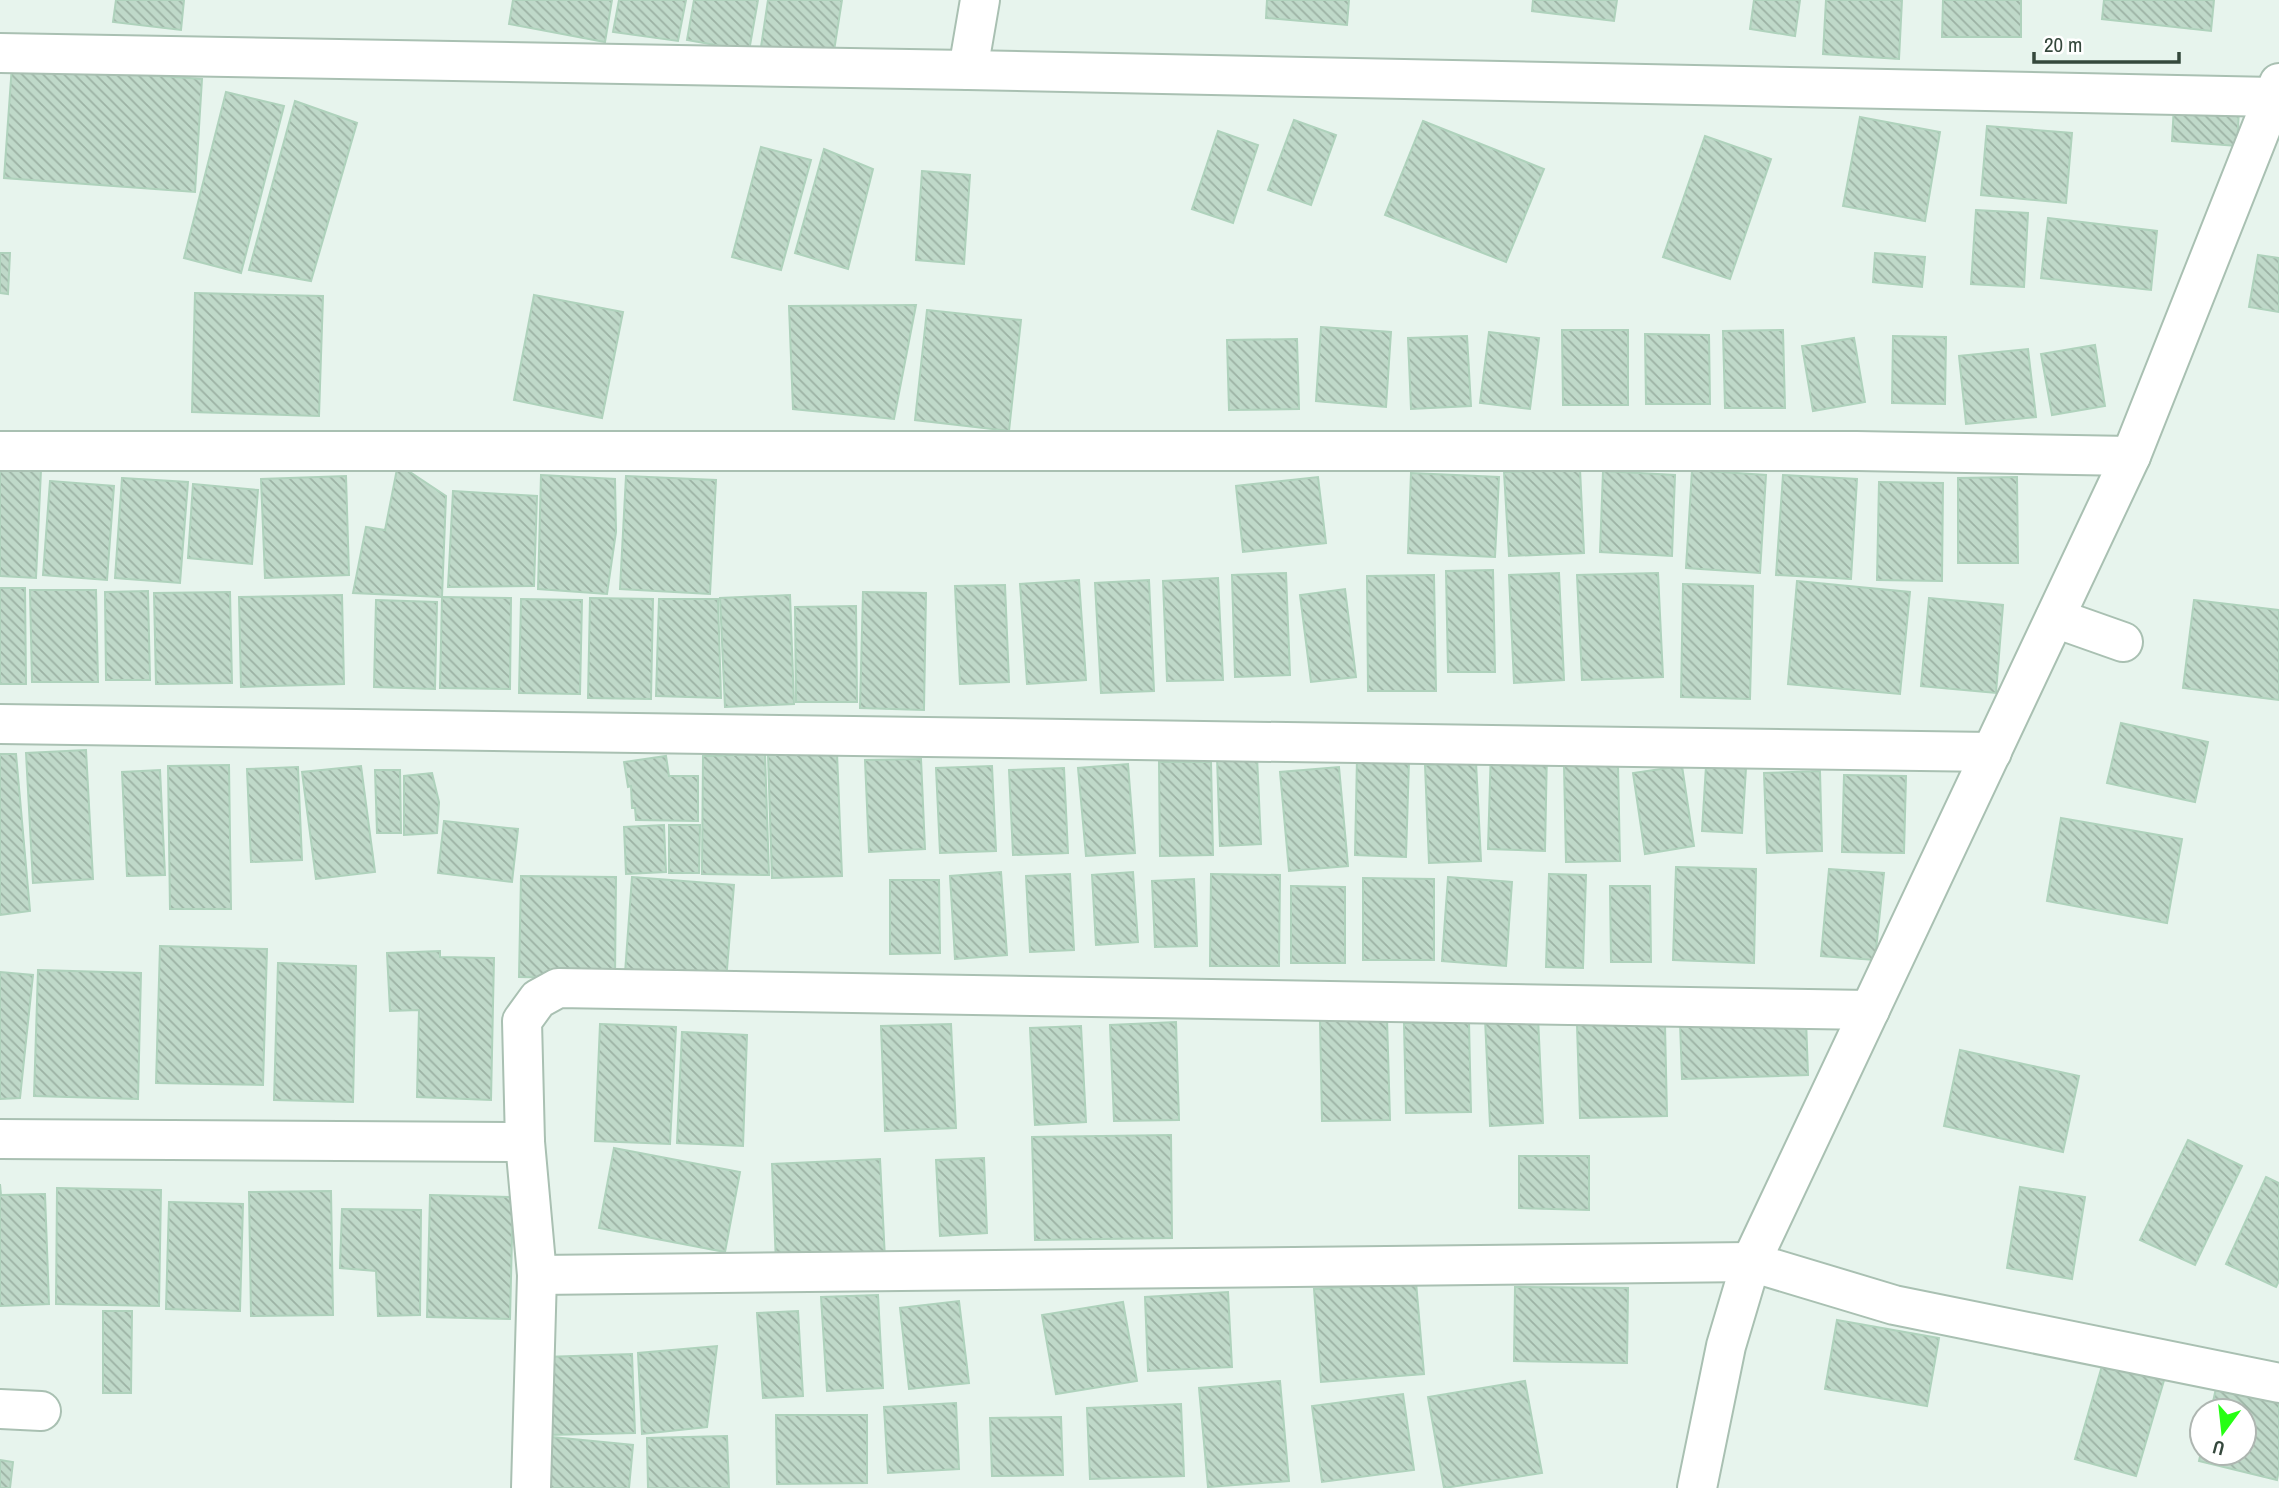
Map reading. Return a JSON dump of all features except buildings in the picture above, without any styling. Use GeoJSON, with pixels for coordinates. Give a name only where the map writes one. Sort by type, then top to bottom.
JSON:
{"type":"FeatureCollection","features":[{"type":"Feature","properties":{"kind":"street"},"geometry":{"type":"LineString","coordinates":[[968,69],[980,0]]}},
{"type":"Feature","properties":{"kind":"street"},"geometry":{"type":"LineString","coordinates":[[0,53],[2276,90],[2131,456],[1751,1262],[1726,1346],[1697,1488]]}},
{"type":"Feature","properties":{"kind":"street"},"geometry":{"type":"LineString","coordinates":[[0,451],[1857,451],[2131,456]]}},
{"type":"Feature","properties":{"kind":"street"},"geometry":{"type":"LineString","coordinates":[[2055,618],[2123,642]]}},
{"type":"Feature","properties":{"kind":"street"},"geometry":{"type":"LineString","coordinates":[[0,724],[1992,752]]}},
{"type":"Feature","properties":{"kind":"street"},"geometry":{"type":"LineString","coordinates":[[531,1488],[537,1275],[525,1142],[522,1021],[538,999],[558,988],[1871,1010]]}},
{"type":"Feature","properties":{"kind":"street"},"geometry":{"type":"LineString","coordinates":[[0,1139],[525,1142]]}},
{"type":"Feature","properties":{"kind":"street"},"geometry":{"type":"LineString","coordinates":[[537,1275],[1751,1262],[1894,1305],[2279,1382]]}},
{"type":"Feature","properties":{"kind":"street"},"geometry":{"type":"LineString","coordinates":[[0,1409],[41,1411]]}}]}
